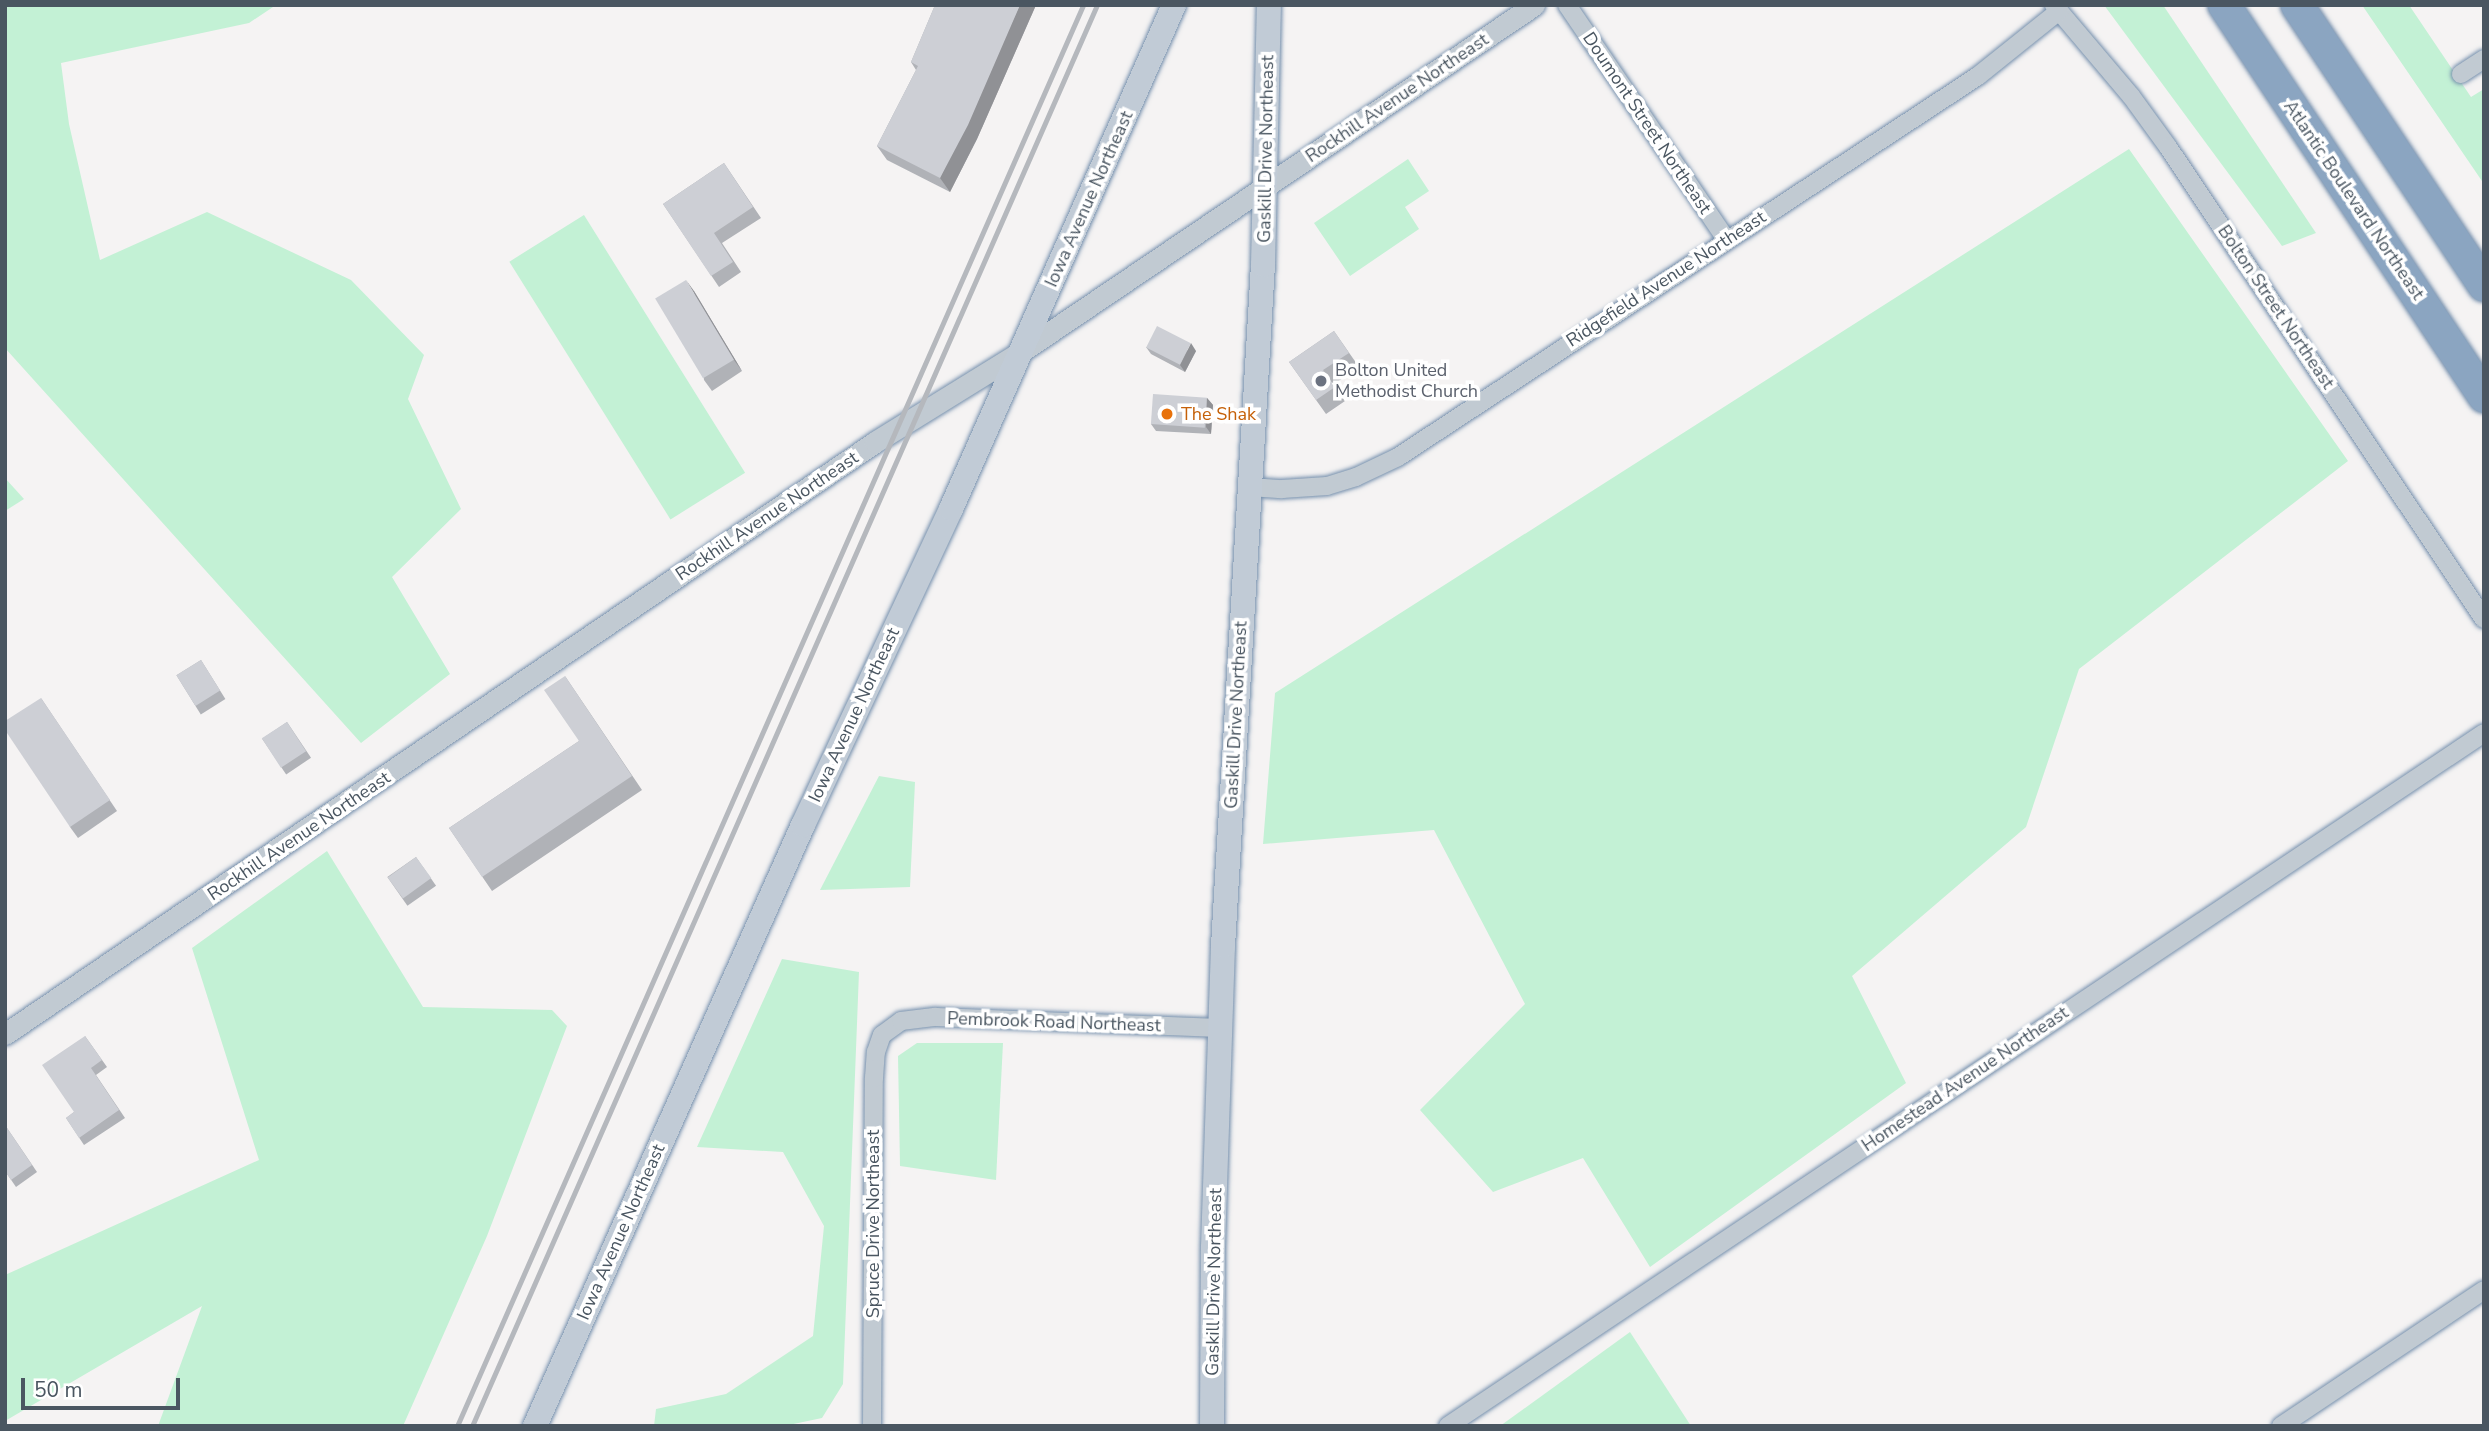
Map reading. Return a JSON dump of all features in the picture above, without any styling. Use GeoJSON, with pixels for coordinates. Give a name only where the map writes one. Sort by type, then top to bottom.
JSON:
{"type":"FeatureCollection","features":[{"type":"Feature","properties":{"kind":"highway","name":"Atlantic Boulevard Northeast"},"geometry":{"type":"LineString","coordinates":[[2224,5],[2484,396]]}},
{"type":"Feature","properties":{"kind":"highway"},"geometry":{"type":"LineString","coordinates":[[2297,5],[2484,285]]}},
{"type":"Feature","properties":{"kind":"main road","name":"Iowa Avenue Northeast"},"geometry":{"type":"LineString","coordinates":[[535,1426],[803,825],[1022,351],[1174,5]]}},
{"type":"Feature","properties":{"kind":"main road","name":"Gaskill Drive Northeast"},"geometry":{"type":"LineString","coordinates":[[1212,1426],[1213,1247],[1220,1028],[1265,187],[1269,5]]}},
{"type":"Feature","properties":{"kind":"street","name":"Rockhill Avenue Northeast"},"geometry":{"type":"LineString","coordinates":[[5,1034],[875,442],[1022,351],[1534,5]]}},
{"type":"Feature","properties":{"kind":"street","name":"Doumont Street Northeast"},"geometry":{"type":"LineString","coordinates":[[1567,5],[1727,240]]}},
{"type":"Feature","properties":{"kind":"street","name":"Ridgefield Avenue Northeast"},"geometry":{"type":"LineString","coordinates":[[1250,487],[1282,489],[1327,486],[1356,477],[1398,457],[1978,76],[2057,8]]}},
{"type":"Feature","properties":{"kind":"street","name":"Bolton Street Northeast"},"geometry":{"type":"LineString","coordinates":[[2057,8],[2168,147],[2484,619]]}},
{"type":"Feature","properties":{"kind":"street"},"geometry":{"type":"LineString","coordinates":[[2461,74],[2484,59]]}},
{"type":"Feature","properties":{"kind":"street","name":"Homestead Avenue Northeast"},"geometry":{"type":"LineString","coordinates":[[1448,1426],[2484,733]]}},
{"type":"Feature","properties":{"kind":"street","name":"Pembrook Road Northeast"},"geometry":{"type":"LineString","coordinates":[[890,1026],[901,1021],[936,1017],[1220,1028]]}},
{"type":"Feature","properties":{"kind":"street","name":"Spruce Drive Northeast"},"geometry":{"type":"LineString","coordinates":[[872,1426],[874,1078],[876,1052],[882,1034],[890,1026]]}},
{"type":"Feature","properties":{"kind":"street"},"geometry":{"type":"LineString","coordinates":[[2281,1426],[2484,1290]]}},
{"type":"Feature","properties":{"kind":"green space"},"geometry":{"type":"Polygon","coordinates":[[[5,5],[276,5],[249,23],[61,63],[69,124],[100,260],[207,212],[351,280],[424,355],[408,399],[461,509],[392,577],[450,674],[361,743],[5,348],[5,5]]]}},
{"type":"Feature","properties":{"kind":"green space"},"geometry":{"type":"Polygon","coordinates":[[[2104,5],[2163,5],[2316,233],[2282,246],[2104,5]]]}},
{"type":"Feature","properties":{"kind":"green space"},"geometry":{"type":"Polygon","coordinates":[[[2362,5],[2409,5],[2471,97],[2484,89],[2484,184],[2362,5]]]}},
{"type":"Feature","properties":{"kind":"green space"},"geometry":{"type":"Polygon","coordinates":[[[2129,149],[2348,461],[2079,669],[2026,827],[1852,976],[1906,1083],[1650,1267],[1583,1158],[1493,1192],[1420,1110],[1525,1004],[1434,830],[1263,844],[1275,693],[2129,149]]]}},
{"type":"Feature","properties":{"kind":"green space"},"geometry":{"type":"Polygon","coordinates":[[[1408,159],[1429,191],[1405,207],[1419,229],[1350,276],[1314,223],[1408,159]]]}},
{"type":"Feature","properties":{"kind":"green space"},"geometry":{"type":"Polygon","coordinates":[[[584,215],[745,473],[670,519],[509,262],[584,215]]]}},
{"type":"Feature","properties":{"kind":"green space"},"geometry":{"type":"Polygon","coordinates":[[[5,478],[24,499],[5,511],[5,478]]]}},
{"type":"Feature","properties":{"kind":"green space"},"geometry":{"type":"Polygon","coordinates":[[[879,776],[915,782],[910,887],[820,890],[879,776]]]}},
{"type":"Feature","properties":{"kind":"green space"},"geometry":{"type":"Polygon","coordinates":[[[327,851],[423,1007],[552,1010],[567,1026],[487,1236],[403,1426],[158,1426],[202,1306],[5,1421],[5,1275],[259,1160],[192,948],[327,851]]]}},
{"type":"Feature","properties":{"kind":"green space"},"geometry":{"type":"Polygon","coordinates":[[[782,959],[859,972],[843,1384],[822,1418],[784,1426],[654,1426],[656,1409],[726,1394],[813,1336],[824,1226],[783,1152],[697,1147],[782,959]]]}},
{"type":"Feature","properties":{"kind":"green space"},"geometry":{"type":"Polygon","coordinates":[[[917,1043],[1003,1043],[996,1180],[900,1166],[898,1056],[917,1043]]]}},
{"type":"Feature","properties":{"kind":"green space"},"geometry":{"type":"Polygon","coordinates":[[[1630,1332],[1691,1426],[1500,1426],[1630,1332]]]}},
{"type":"Feature","properties":{"kind":"building"},"geometry":{"type":"Polygon","coordinates":[[[935,5],[1020,5],[968,125],[940,178],[877,146],[918,66],[911,62],[935,5]]]}},
{"type":"Feature","properties":{"kind":"building"},"geometry":{"type":"Polygon","coordinates":[[[724,163],[753,207],[714,233],[733,262],[711,276],[663,204],[724,163]]]}},
{"type":"Feature","properties":{"kind":"building"},"geometry":{"type":"Polygon","coordinates":[[[686,280],[734,360],[703,378],[655,299],[686,280]]]}},
{"type":"Feature","properties":{"kind":"building"},"geometry":{"type":"Polygon","coordinates":[[[1157,326],[1191,343],[1180,365],[1146,347],[1157,326]]]}},
{"type":"Feature","properties":{"kind":"building"},"geometry":{"type":"Polygon","coordinates":[[[1334,331],[1349,353],[1323,370],[1335,387],[1316,400],[1289,362],[1334,331]]]}},
{"type":"Feature","properties":{"kind":"building"},"geometry":{"type":"Polygon","coordinates":[[[1153,394],[1207,398],[1205,428],[1151,424],[1153,394]]]}},
{"type":"Feature","properties":{"kind":"building"},"geometry":{"type":"Polygon","coordinates":[[[201,660],[220,691],[195,706],[176,675],[201,660]]]}},
{"type":"Feature","properties":{"kind":"building"},"geometry":{"type":"Polygon","coordinates":[[[565,676],[632,776],[482,877],[449,828],[579,741],[544,690],[565,676]]]}},
{"type":"Feature","properties":{"kind":"building"},"geometry":{"type":"Polygon","coordinates":[[[41,698],[110,800],[70,827],[5,730],[5,721],[41,698]]]}},
{"type":"Feature","properties":{"kind":"building"},"geometry":{"type":"Polygon","coordinates":[[[287,722],[306,751],[281,768],[262,738],[287,722]]]}},
{"type":"Feature","properties":{"kind":"building"},"geometry":{"type":"Polygon","coordinates":[[[416,857],[431,878],[403,899],[388,878],[416,857]]]}},
{"type":"Feature","properties":{"kind":"building"},"geometry":{"type":"Polygon","coordinates":[[[85,1036],[102,1060],[91,1068],[119,1110],[79,1138],[66,1118],[74,1112],[42,1065],[85,1036]]]}},
{"type":"Feature","properties":{"kind":"building"},"geometry":{"type":"Polygon","coordinates":[[[5,1125],[32,1165],[11,1180],[5,1171],[5,1125]]]}},
{"type":"Feature","properties":{"kind":"railway"},"geometry":{"type":"LineString","coordinates":[[457,1426],[1083,5]]}},
{"type":"Feature","properties":{"kind":"railway"},"geometry":{"type":"LineString","coordinates":[[472,1426],[1097,5]]}},
{"type":"Feature","properties":{"kind":"place","name":"Bolton United Methodist Church"},"geometry":{"type":"Point","coordinates":[1321,381]}},
{"type":"Feature","properties":{"kind":"place","name":"The Shak"},"geometry":{"type":"Point","coordinates":[1167,414]}}]}
